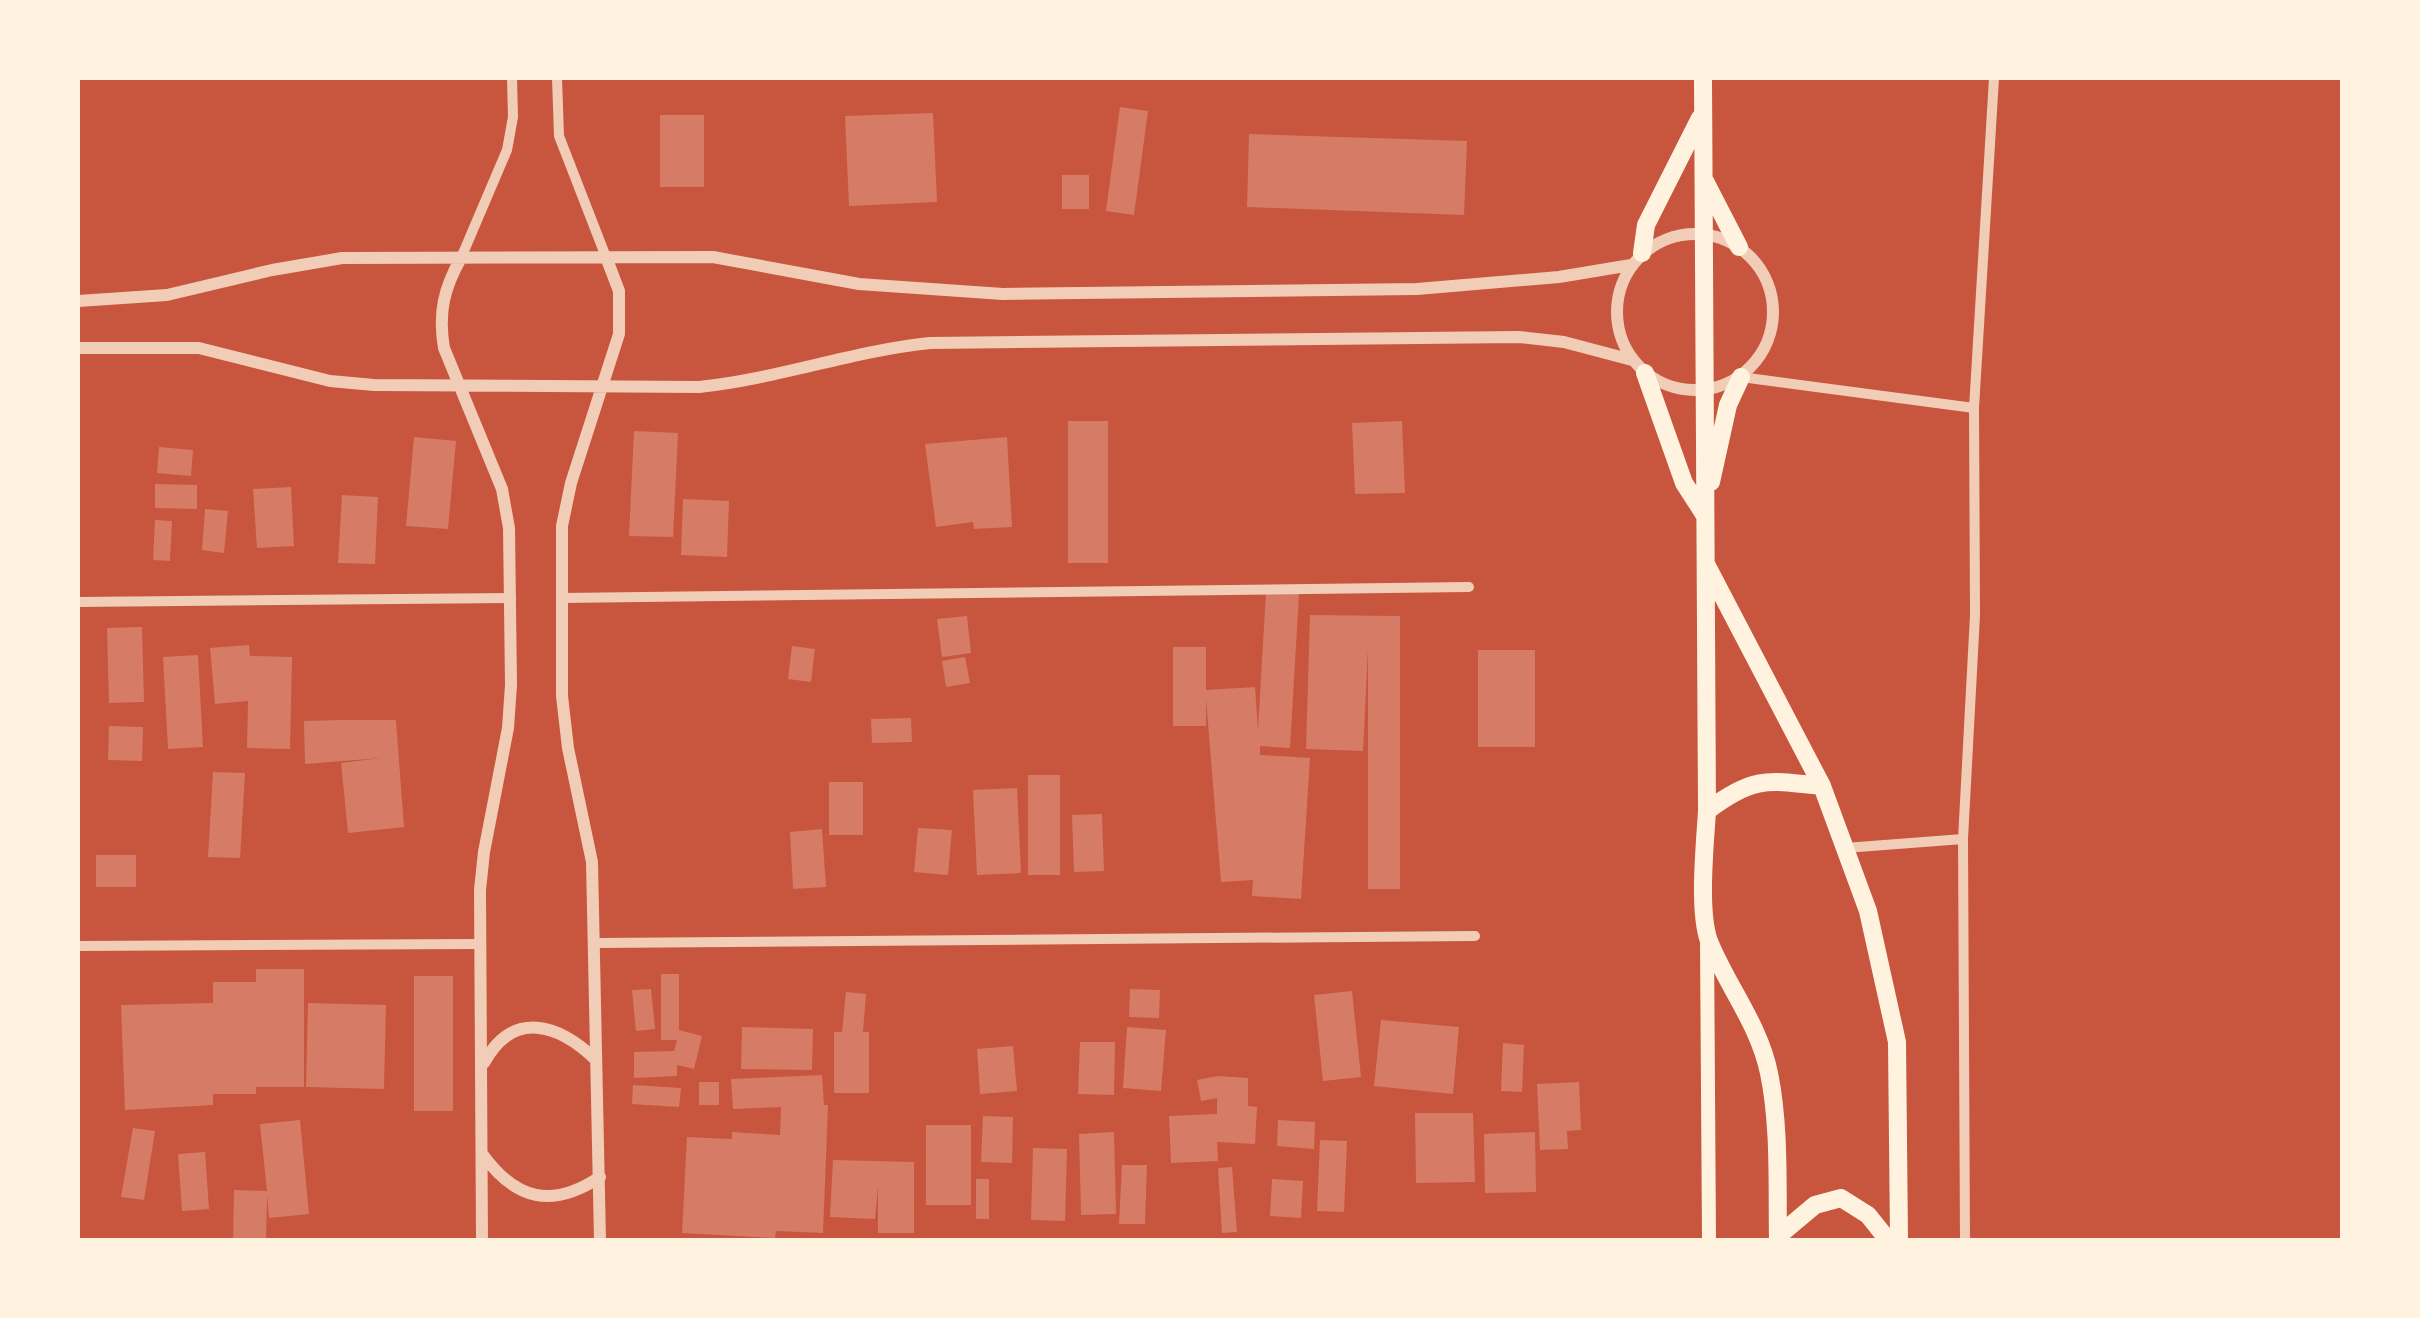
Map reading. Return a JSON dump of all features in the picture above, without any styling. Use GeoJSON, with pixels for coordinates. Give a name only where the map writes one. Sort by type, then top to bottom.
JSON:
{"type":"FeatureCollection","features":[{"type":"Feature","properties":{"kind":"highway"},"geometry":{"type":"LineString","coordinates":[[1702,78],[1707,936],[1751,1018],[1769,1072],[1778,1163],[1778,1238]]}},
{"type":"Feature","properties":{"kind":"highway"},"geometry":{"type":"LineString","coordinates":[[1636,259],[1646,226],[1703,113]]}},
{"type":"Feature","properties":{"kind":"highway"},"geometry":{"type":"LineString","coordinates":[[1703,176],[1739,247]]}},
{"type":"Feature","properties":{"kind":"highway"},"geometry":{"type":"LineString","coordinates":[[1638,366],[1684,482],[1705,505]]}},
{"type":"Feature","properties":{"kind":"highway"},"geometry":{"type":"LineString","coordinates":[[1705,505],[1728,405],[1741,377]]}},
{"type":"Feature","properties":{"kind":"highway"},"geometry":{"type":"LineString","coordinates":[[1705,561],[1822,786],[1868,911],[1897,1042],[1899,1240]]}},
{"type":"Feature","properties":{"kind":"highway"},"geometry":{"type":"LineString","coordinates":[[1707,811],[1748,784],[1770,780],[1822,786]]}},
{"type":"Feature","properties":{"kind":"highway"},"geometry":{"type":"LineString","coordinates":[[1778,1238],[1815,1205],[1841,1198],[1868,1214],[1888,1240]]}},
{"type":"Feature","properties":{"kind":"main road"},"geometry":{"type":"LineString","coordinates":[[1707,936],[1709,1240]]}},
{"type":"Feature","properties":{"kind":"street"},"geometry":{"type":"LineString","coordinates":[[482,1240],[480,890],[509,714],[509,528],[502,490],[448,362],[441,329],[444,294],[507,150],[513,117],[512,78]]}},
{"type":"Feature","properties":{"kind":"street"},"geometry":{"type":"LineString","coordinates":[[556,78],[559,136],[619,291],[621,310],[619,334],[565,509],[562,598],[562,696],[568,748],[592,862],[600,1240]]}},
{"type":"Feature","properties":{"kind":"street"},"geometry":{"type":"LineString","coordinates":[[1965,1240],[1963,839],[1975,614],[1974,408],[1994,78]]}},
{"type":"Feature","properties":{"kind":"street"},"geometry":{"type":"LineString","coordinates":[[78,301],[167,295],[326,260],[460,258],[713,257],[859,284],[1003,294],[1418,289],[1559,278],[1636,259],[1671,238],[1704,234],[1739,247],[1764,275],[1772,299],[1772,324],[1764,348],[1741,377]]}},
{"type":"Feature","properties":{"kind":"street"},"geometry":{"type":"LineString","coordinates":[[1636,259],[1620,288],[1616,312],[1620,338],[1638,366]]}},
{"type":"Feature","properties":{"kind":"street"},"geometry":{"type":"LineString","coordinates":[[78,348],[200,348],[330,381],[699,387],[736,383],[875,350],[930,343],[1519,336],[1564,342],[1638,366],[1672,386],[1704,390],[1741,377],[1974,408]]}},
{"type":"Feature","properties":{"kind":"street"},"geometry":{"type":"LineString","coordinates":[[562,598],[1468,587]]}},
{"type":"Feature","properties":{"kind":"street"},"geometry":{"type":"LineString","coordinates":[[78,602],[511,598]]}},
{"type":"Feature","properties":{"kind":"street"},"geometry":{"type":"LineString","coordinates":[[1845,848],[1963,839]]}},
{"type":"Feature","properties":{"kind":"street"},"geometry":{"type":"LineString","coordinates":[[596,943],[1475,936]]}},
{"type":"Feature","properties":{"kind":"street"},"geometry":{"type":"LineString","coordinates":[[78,946],[480,944]]}},
{"type":"Feature","properties":{"kind":"street"},"geometry":{"type":"LineString","coordinates":[[483,1064],[504,1037],[531,1027],[546,1028],[576,1040],[596,1060]]}},
{"type":"Feature","properties":{"kind":"street"},"geometry":{"type":"LineString","coordinates":[[482,1155],[504,1183],[520,1192],[556,1194],[587,1186],[600,1176]]}},
{"type":"Feature","properties":{"kind":"building"},"geometry":{"type":"Polygon","coordinates":[[[1120,107],[1148,111],[1134,215],[1106,211],[1120,107]]]}},
{"type":"Feature","properties":{"kind":"building"},"geometry":{"type":"Polygon","coordinates":[[[933,113],[937,202],[849,206],[845,116],[933,113]]]}},
{"type":"Feature","properties":{"kind":"building"},"geometry":{"type":"Polygon","coordinates":[[[660,115],[704,115],[704,187],[660,187],[660,115]]]}},
{"type":"Feature","properties":{"kind":"building"},"geometry":{"type":"Polygon","coordinates":[[[1249,134],[1467,141],[1464,215],[1247,207],[1249,134]]]}},
{"type":"Feature","properties":{"kind":"building"},"geometry":{"type":"Polygon","coordinates":[[[1062,175],[1089,175],[1089,209],[1062,209],[1062,175]]]}},
{"type":"Feature","properties":{"kind":"building"},"geometry":{"type":"Polygon","coordinates":[[[1068,421],[1108,421],[1108,563],[1068,563],[1068,421]]]}},
{"type":"Feature","properties":{"kind":"building"},"geometry":{"type":"Polygon","coordinates":[[[1402,421],[1405,493],[1355,494],[1352,423],[1402,421]]]}},
{"type":"Feature","properties":{"kind":"building"},"geometry":{"type":"Polygon","coordinates":[[[634,431],[678,433],[673,537],[629,536],[634,431]]]}},
{"type":"Feature","properties":{"kind":"building"},"geometry":{"type":"Polygon","coordinates":[[[414,437],[456,441],[448,529],[406,526],[414,437]]]}},
{"type":"Feature","properties":{"kind":"building"},"geometry":{"type":"Polygon","coordinates":[[[1007,437],[1012,527],[974,529],[973,522],[936,527],[925,444],[1007,437]]]}},
{"type":"Feature","properties":{"kind":"building"},"geometry":{"type":"Polygon","coordinates":[[[159,447],[193,450],[191,476],[157,473],[159,447]]]}},
{"type":"Feature","properties":{"kind":"building"},"geometry":{"type":"Polygon","coordinates":[[[155,484],[197,485],[197,509],[155,508],[155,484]]]}},
{"type":"Feature","properties":{"kind":"building"},"geometry":{"type":"Polygon","coordinates":[[[291,487],[294,546],[257,548],[253,489],[291,487]]]}},
{"type":"Feature","properties":{"kind":"building"},"geometry":{"type":"Polygon","coordinates":[[[342,495],[378,497],[375,564],[338,563],[342,495]]]}},
{"type":"Feature","properties":{"kind":"building"},"geometry":{"type":"Polygon","coordinates":[[[683,499],[729,501],[727,557],[681,555],[683,499]]]}},
{"type":"Feature","properties":{"kind":"building"},"geometry":{"type":"Polygon","coordinates":[[[205,509],[228,511],[224,553],[202,550],[205,509]]]}},
{"type":"Feature","properties":{"kind":"building"},"geometry":{"type":"Polygon","coordinates":[[[155,520],[172,521],[170,561],[153,560],[155,520]]]}},
{"type":"Feature","properties":{"kind":"building"},"geometry":{"type":"Polygon","coordinates":[[[1266,592],[1299,594],[1290,748],[1260,746],[1260,755],[1310,758],[1301,899],[1252,896],[1253,880],[1221,882],[1206,699],[1206,726],[1173,726],[1173,647],[1206,647],[1206,690],[1255,687],[1258,730],[1266,592]]]}},
{"type":"Feature","properties":{"kind":"building"},"geometry":{"type":"Polygon","coordinates":[[[1310,615],[1400,616],[1400,889],[1368,889],[1368,649],[1363,751],[1306,749],[1310,615]]]}},
{"type":"Feature","properties":{"kind":"building"},"geometry":{"type":"Polygon","coordinates":[[[967,616],[971,653],[942,657],[937,619],[967,616]]]}},
{"type":"Feature","properties":{"kind":"building"},"geometry":{"type":"Polygon","coordinates":[[[142,627],[144,702],[109,703],[107,628],[142,627]]]}},
{"type":"Feature","properties":{"kind":"building"},"geometry":{"type":"Polygon","coordinates":[[[249,645],[250,656],[292,657],[290,749],[247,748],[248,701],[215,704],[210,648],[249,645]]]}},
{"type":"Feature","properties":{"kind":"building"},"geometry":{"type":"Polygon","coordinates":[[[792,646],[815,649],[811,682],[788,679],[792,646]]]}},
{"type":"Feature","properties":{"kind":"building"},"geometry":{"type":"Polygon","coordinates":[[[1478,650],[1535,650],[1535,747],[1478,747],[1478,650]]]}},
{"type":"Feature","properties":{"kind":"building"},"geometry":{"type":"Polygon","coordinates":[[[198,655],[203,747],[168,749],[163,657],[198,655]]]}},
{"type":"Feature","properties":{"kind":"building"},"geometry":{"type":"Polygon","coordinates":[[[965,657],[970,683],[946,687],[942,661],[965,657]]]}},
{"type":"Feature","properties":{"kind":"building"},"geometry":{"type":"Polygon","coordinates":[[[911,718],[912,742],[872,743],[871,719],[911,718]]]}},
{"type":"Feature","properties":{"kind":"building"},"geometry":{"type":"Polygon","coordinates":[[[396,720],[404,827],[348,833],[341,763],[381,758],[305,764],[304,721],[396,720]]]}},
{"type":"Feature","properties":{"kind":"building"},"geometry":{"type":"Polygon","coordinates":[[[109,726],[143,727],[142,761],[108,760],[109,726]]]}},
{"type":"Feature","properties":{"kind":"building"},"geometry":{"type":"Polygon","coordinates":[[[213,772],[245,773],[240,858],[208,857],[213,772]]]}},
{"type":"Feature","properties":{"kind":"building"},"geometry":{"type":"Polygon","coordinates":[[[1028,775],[1060,775],[1060,875],[1028,875],[1028,775]]]}},
{"type":"Feature","properties":{"kind":"building"},"geometry":{"type":"Polygon","coordinates":[[[829,782],[863,782],[863,835],[829,835],[829,782]]]}},
{"type":"Feature","properties":{"kind":"building"},"geometry":{"type":"Polygon","coordinates":[[[1017,788],[1021,873],[977,875],[973,790],[1017,788]]]}},
{"type":"Feature","properties":{"kind":"building"},"geometry":{"type":"Polygon","coordinates":[[[1102,814],[1104,871],[1074,872],[1072,815],[1102,814]]]}},
{"type":"Feature","properties":{"kind":"building"},"geometry":{"type":"Polygon","coordinates":[[[918,828],[952,830],[948,875],[914,872],[918,828]]]}},
{"type":"Feature","properties":{"kind":"building"},"geometry":{"type":"Polygon","coordinates":[[[822,829],[826,887],[793,889],[790,832],[822,829]]]}},
{"type":"Feature","properties":{"kind":"building"},"geometry":{"type":"Polygon","coordinates":[[[96,855],[136,855],[136,887],[96,887],[96,855]]]}},
{"type":"Feature","properties":{"kind":"building"},"geometry":{"type":"Polygon","coordinates":[[[256,969],[304,969],[304,1087],[256,1087],[256,1094],[213,1094],[213,1105],[125,1110],[121,1005],[213,1003],[213,982],[256,982],[256,969]]]}},
{"type":"Feature","properties":{"kind":"building"},"geometry":{"type":"Polygon","coordinates":[[[661,974],[679,974],[679,1030],[702,1036],[694,1069],[677,1065],[677,1076],[634,1078],[634,1052],[674,1051],[677,1040],[661,1040],[661,974]]]}},
{"type":"Feature","properties":{"kind":"building"},"geometry":{"type":"Polygon","coordinates":[[[414,976],[453,976],[453,1111],[414,1111],[414,976]]]}},
{"type":"Feature","properties":{"kind":"building"},"geometry":{"type":"Polygon","coordinates":[[[651,989],[655,1029],[636,1031],[632,990],[651,989]]]}},
{"type":"Feature","properties":{"kind":"building"},"geometry":{"type":"Polygon","coordinates":[[[1130,989],[1160,990],[1159,1018],[1129,1017],[1130,989]]]}},
{"type":"Feature","properties":{"kind":"building"},"geometry":{"type":"Polygon","coordinates":[[[1352,991],[1361,1077],[1323,1081],[1314,995],[1352,991]]]}},
{"type":"Feature","properties":{"kind":"building"},"geometry":{"type":"Polygon","coordinates":[[[846,992],[866,994],[863,1032],[869,1032],[869,1093],[834,1093],[834,1032],[842,1032],[846,992]]]}},
{"type":"Feature","properties":{"kind":"building"},"geometry":{"type":"Polygon","coordinates":[[[308,1003],[386,1005],[384,1089],[306,1087],[308,1003]]]}},
{"type":"Feature","properties":{"kind":"building"},"geometry":{"type":"Polygon","coordinates":[[[1381,1020],[1459,1027],[1453,1094],[1374,1086],[1381,1020]]]}},
{"type":"Feature","properties":{"kind":"building"},"geometry":{"type":"Polygon","coordinates":[[[742,1027],[813,1029],[812,1070],[741,1069],[742,1027]]]}},
{"type":"Feature","properties":{"kind":"building"},"geometry":{"type":"Polygon","coordinates":[[[1127,1027],[1166,1030],[1161,1091],[1123,1088],[1127,1027]]]}},
{"type":"Feature","properties":{"kind":"building"},"geometry":{"type":"Polygon","coordinates":[[[1080,1042],[1115,1042],[1114,1095],[1078,1094],[1080,1042]]]}},
{"type":"Feature","properties":{"kind":"building"},"geometry":{"type":"Polygon","coordinates":[[[1503,1043],[1524,1045],[1522,1092],[1501,1091],[1503,1043]]]}},
{"type":"Feature","properties":{"kind":"building"},"geometry":{"type":"Polygon","coordinates":[[[1013,1046],[1017,1091],[980,1094],[977,1049],[1013,1046]]]}},
{"type":"Feature","properties":{"kind":"building"},"geometry":{"type":"Polygon","coordinates":[[[822,1075],[824,1105],[828,1105],[823,1233],[776,1231],[775,1238],[682,1233],[687,1137],[732,1139],[732,1132],[780,1135],[781,1107],[733,1109],[731,1079],[822,1075]]]}},
{"type":"Feature","properties":{"kind":"building"},"geometry":{"type":"Polygon","coordinates":[[[1218,1076],[1248,1078],[1248,1106],[1257,1107],[1255,1144],[1217,1142],[1218,1161],[1171,1163],[1169,1116],[1217,1114],[1217,1098],[1201,1101],[1197,1080],[1218,1076]]]}},
{"type":"Feature","properties":{"kind":"building"},"geometry":{"type":"Polygon","coordinates":[[[699,1082],[719,1082],[719,1105],[699,1105],[699,1082]]]}},
{"type":"Feature","properties":{"kind":"building"},"geometry":{"type":"Polygon","coordinates":[[[1579,1082],[1581,1130],[1567,1131],[1568,1149],[1540,1150],[1537,1084],[1579,1082]]]}},
{"type":"Feature","properties":{"kind":"building"},"geometry":{"type":"Polygon","coordinates":[[[633,1085],[681,1088],[679,1107],[632,1104],[633,1085]]]}},
{"type":"Feature","properties":{"kind":"building"},"geometry":{"type":"Polygon","coordinates":[[[1415,1113],[1473,1113],[1475,1182],[1416,1183],[1415,1113]]]}},
{"type":"Feature","properties":{"kind":"building"},"geometry":{"type":"Polygon","coordinates":[[[983,1116],[1013,1117],[1012,1163],[981,1162],[983,1116]]]}},
{"type":"Feature","properties":{"kind":"building"},"geometry":{"type":"Polygon","coordinates":[[[300,1120],[309,1214],[269,1218],[267,1195],[266,1240],[233,1240],[234,1190],[267,1191],[260,1124],[300,1120]]]}},
{"type":"Feature","properties":{"kind":"building"},"geometry":{"type":"Polygon","coordinates":[[[1278,1120],[1315,1122],[1314,1149],[1277,1146],[1278,1120]]]}},
{"type":"Feature","properties":{"kind":"building"},"geometry":{"type":"Polygon","coordinates":[[[926,1125],[971,1125],[971,1205],[926,1205],[926,1125]]]}},
{"type":"Feature","properties":{"kind":"building"},"geometry":{"type":"Polygon","coordinates":[[[133,1128],[155,1131],[144,1200],[121,1197],[133,1128]]]}},
{"type":"Feature","properties":{"kind":"building"},"geometry":{"type":"Polygon","coordinates":[[[1114,1132],[1116,1214],[1081,1215],[1079,1134],[1114,1132]]]}},
{"type":"Feature","properties":{"kind":"building"},"geometry":{"type":"Polygon","coordinates":[[[1535,1132],[1536,1192],[1485,1193],[1484,1134],[1535,1132]]]}},
{"type":"Feature","properties":{"kind":"building"},"geometry":{"type":"Polygon","coordinates":[[[1320,1140],[1347,1141],[1344,1212],[1317,1211],[1320,1140]]]}},
{"type":"Feature","properties":{"kind":"building"},"geometry":{"type":"Polygon","coordinates":[[[1033,1148],[1067,1149],[1065,1221],[1031,1220],[1033,1148]]]}},
{"type":"Feature","properties":{"kind":"building"},"geometry":{"type":"Polygon","coordinates":[[[205,1152],[209,1209],[182,1211],[178,1154],[205,1152]]]}},
{"type":"Feature","properties":{"kind":"building"},"geometry":{"type":"Polygon","coordinates":[[[833,1160],[914,1162],[914,1233],[878,1233],[878,1186],[875,1219],[830,1217],[833,1160]]]}},
{"type":"Feature","properties":{"kind":"building"},"geometry":{"type":"Polygon","coordinates":[[[1122,1165],[1147,1165],[1145,1224],[1119,1224],[1122,1165]]]}},
{"type":"Feature","properties":{"kind":"building"},"geometry":{"type":"Polygon","coordinates":[[[1232,1167],[1237,1232],[1222,1233],[1218,1168],[1232,1167]]]}},
{"type":"Feature","properties":{"kind":"building"},"geometry":{"type":"Polygon","coordinates":[[[976,1179],[989,1179],[989,1219],[976,1219],[976,1179]]]}},
{"type":"Feature","properties":{"kind":"building"},"geometry":{"type":"Polygon","coordinates":[[[1272,1179],[1303,1181],[1301,1218],[1270,1216],[1272,1179]]]}}]}
